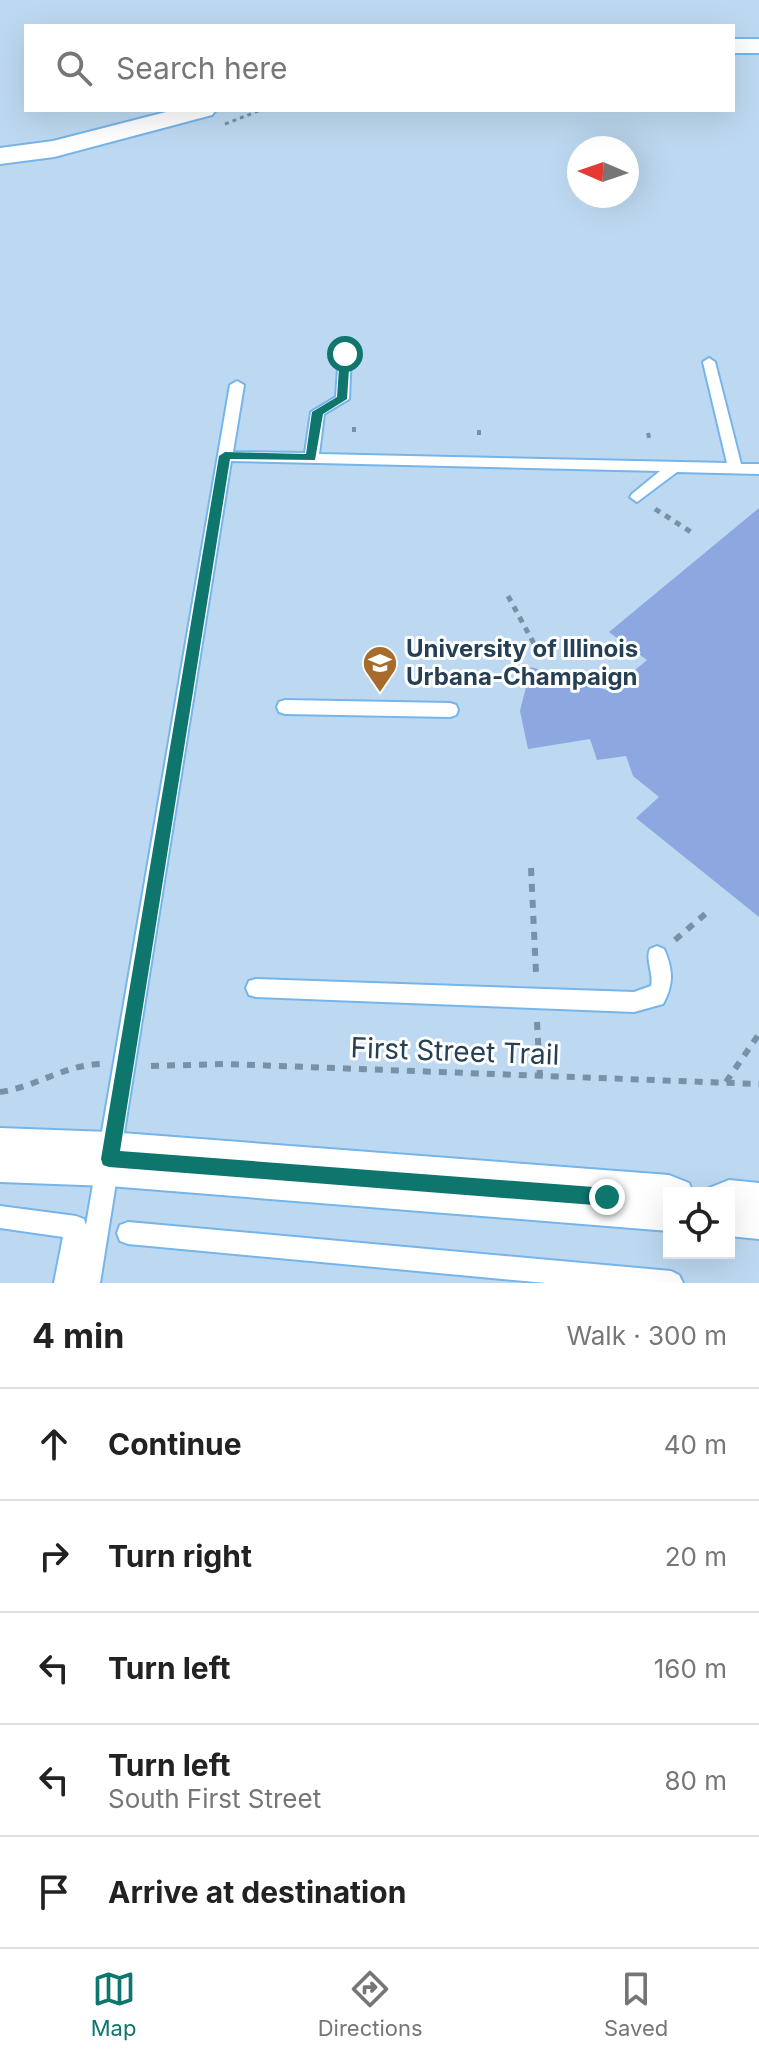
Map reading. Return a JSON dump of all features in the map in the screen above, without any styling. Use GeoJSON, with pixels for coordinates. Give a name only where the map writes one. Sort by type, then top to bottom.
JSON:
{"type":"FeatureCollection","features":[{"type":"Feature","properties":{"kind":"street"},"geometry":{"type":"LineString","coordinates":[[735,46],[759,46]]}},
{"type":"Feature","properties":{"kind":"street"},"geometry":{"type":"LineString","coordinates":[[0,156],[54,149],[195,112]]}},
{"type":"Feature","properties":{"kind":"street"},"geometry":{"type":"LineString","coordinates":[[0,1155],[109,1159],[663,1203]]}},
{"type":"Feature","properties":{"kind":"street"},"geometry":{"type":"LineString","coordinates":[[735,1209],[759,1211]]}},
{"type":"Feature","properties":{"kind":"lane"},"geometry":{"type":"LineString","coordinates":[[311,458],[318,412],[342,399],[345,354]]}},
{"type":"Feature","properties":{"kind":"lane"},"geometry":{"type":"LineString","coordinates":[[709,362],[735,469]]}},
{"type":"Feature","properties":{"kind":"lane"},"geometry":{"type":"LineString","coordinates":[[88,1283],[237,385]]}},
{"type":"Feature","properties":{"kind":"lane"},"geometry":{"type":"LineString","coordinates":[[225,456],[759,469]]}},
{"type":"Feature","properties":{"kind":"lane"},"geometry":{"type":"LineString","coordinates":[[637,497],[674,467]]}},
{"type":"Feature","properties":{"kind":"lane"},"geometry":{"type":"LineString","coordinates":[[285,707],[450,710]]}},
{"type":"Feature","properties":{"kind":"lane"},"geometry":{"type":"LineString","coordinates":[[256,988],[634,1002],[656,997],[663,987],[663,971],[657,955]]}},
{"type":"Feature","properties":{"kind":"lane"},"geometry":{"type":"LineString","coordinates":[[0,1217],[76,1227],[66,1283]]}},
{"type":"Feature","properties":{"kind":"lane"},"geometry":{"type":"LineString","coordinates":[[128,1233],[671,1283]]}},
{"type":"Feature","properties":{"kind":"path"},"geometry":{"type":"LineString","coordinates":[[354,427],[354,435]]}},
{"type":"Feature","properties":{"kind":"path"},"geometry":{"type":"LineString","coordinates":[[479,430],[479,438]]}},
{"type":"Feature","properties":{"kind":"path"},"geometry":{"type":"LineString","coordinates":[[648,433],[650,442]]}},
{"type":"Feature","properties":{"kind":"path"},"geometry":{"type":"LineString","coordinates":[[637,497],[691,532]]}},
{"type":"Feature","properties":{"kind":"path"},"geometry":{"type":"LineString","coordinates":[[508,596],[538,651]]}},
{"type":"Feature","properties":{"kind":"path"},"geometry":{"type":"LineString","coordinates":[[531,868],[536,973]]}},
{"type":"Feature","properties":{"kind":"path"},"geometry":{"type":"LineString","coordinates":[[657,955],[711,909]]}},
{"type":"Feature","properties":{"kind":"path"},"geometry":{"type":"LineString","coordinates":[[537,1022],[540,1076]]}},
{"type":"Feature","properties":{"kind":"path"},"geometry":{"type":"LineString","coordinates":[[725,1083],[759,1034]]}},
{"type":"Feature","properties":{"kind":"path"},"geometry":{"type":"LineString","coordinates":[[0,1092],[20,1090],[69,1065],[91,1063]]}},
{"type":"Feature","properties":{"kind":"path","name":"First Street Trail"},"geometry":{"type":"LineString","coordinates":[[150,1066],[227,1064],[759,1084]]}},
{"type":"Feature","properties":{"kind":"shaded area","name":"University of Illinois Urbana-Champaign"},"geometry":{"type":"Polygon","coordinates":[[[0,0],[759,0],[759,1283],[0,1283],[0,0]]]}},
{"type":"Feature","properties":{"kind":"building"},"geometry":{"type":"Polygon","coordinates":[[[759,508],[759,917],[636,818],[659,797],[633,776],[626,756],[597,760],[590,739],[528,749],[520,711],[531,667],[610,691],[647,660],[609,632],[759,508]]]}},
{"type":"Feature","properties":{"kind":"place","name":"University of Illinois Urbana-Champaign"},"geometry":{"type":"Point","coordinates":[380,694]}},
{"type":"Feature","properties":{"kind":"route"},"geometry":{"type":"LineString","coordinates":[[345,354],[342,399],[318,412],[311,458],[225,456],[109,1159],[607,1197]]}}]}
